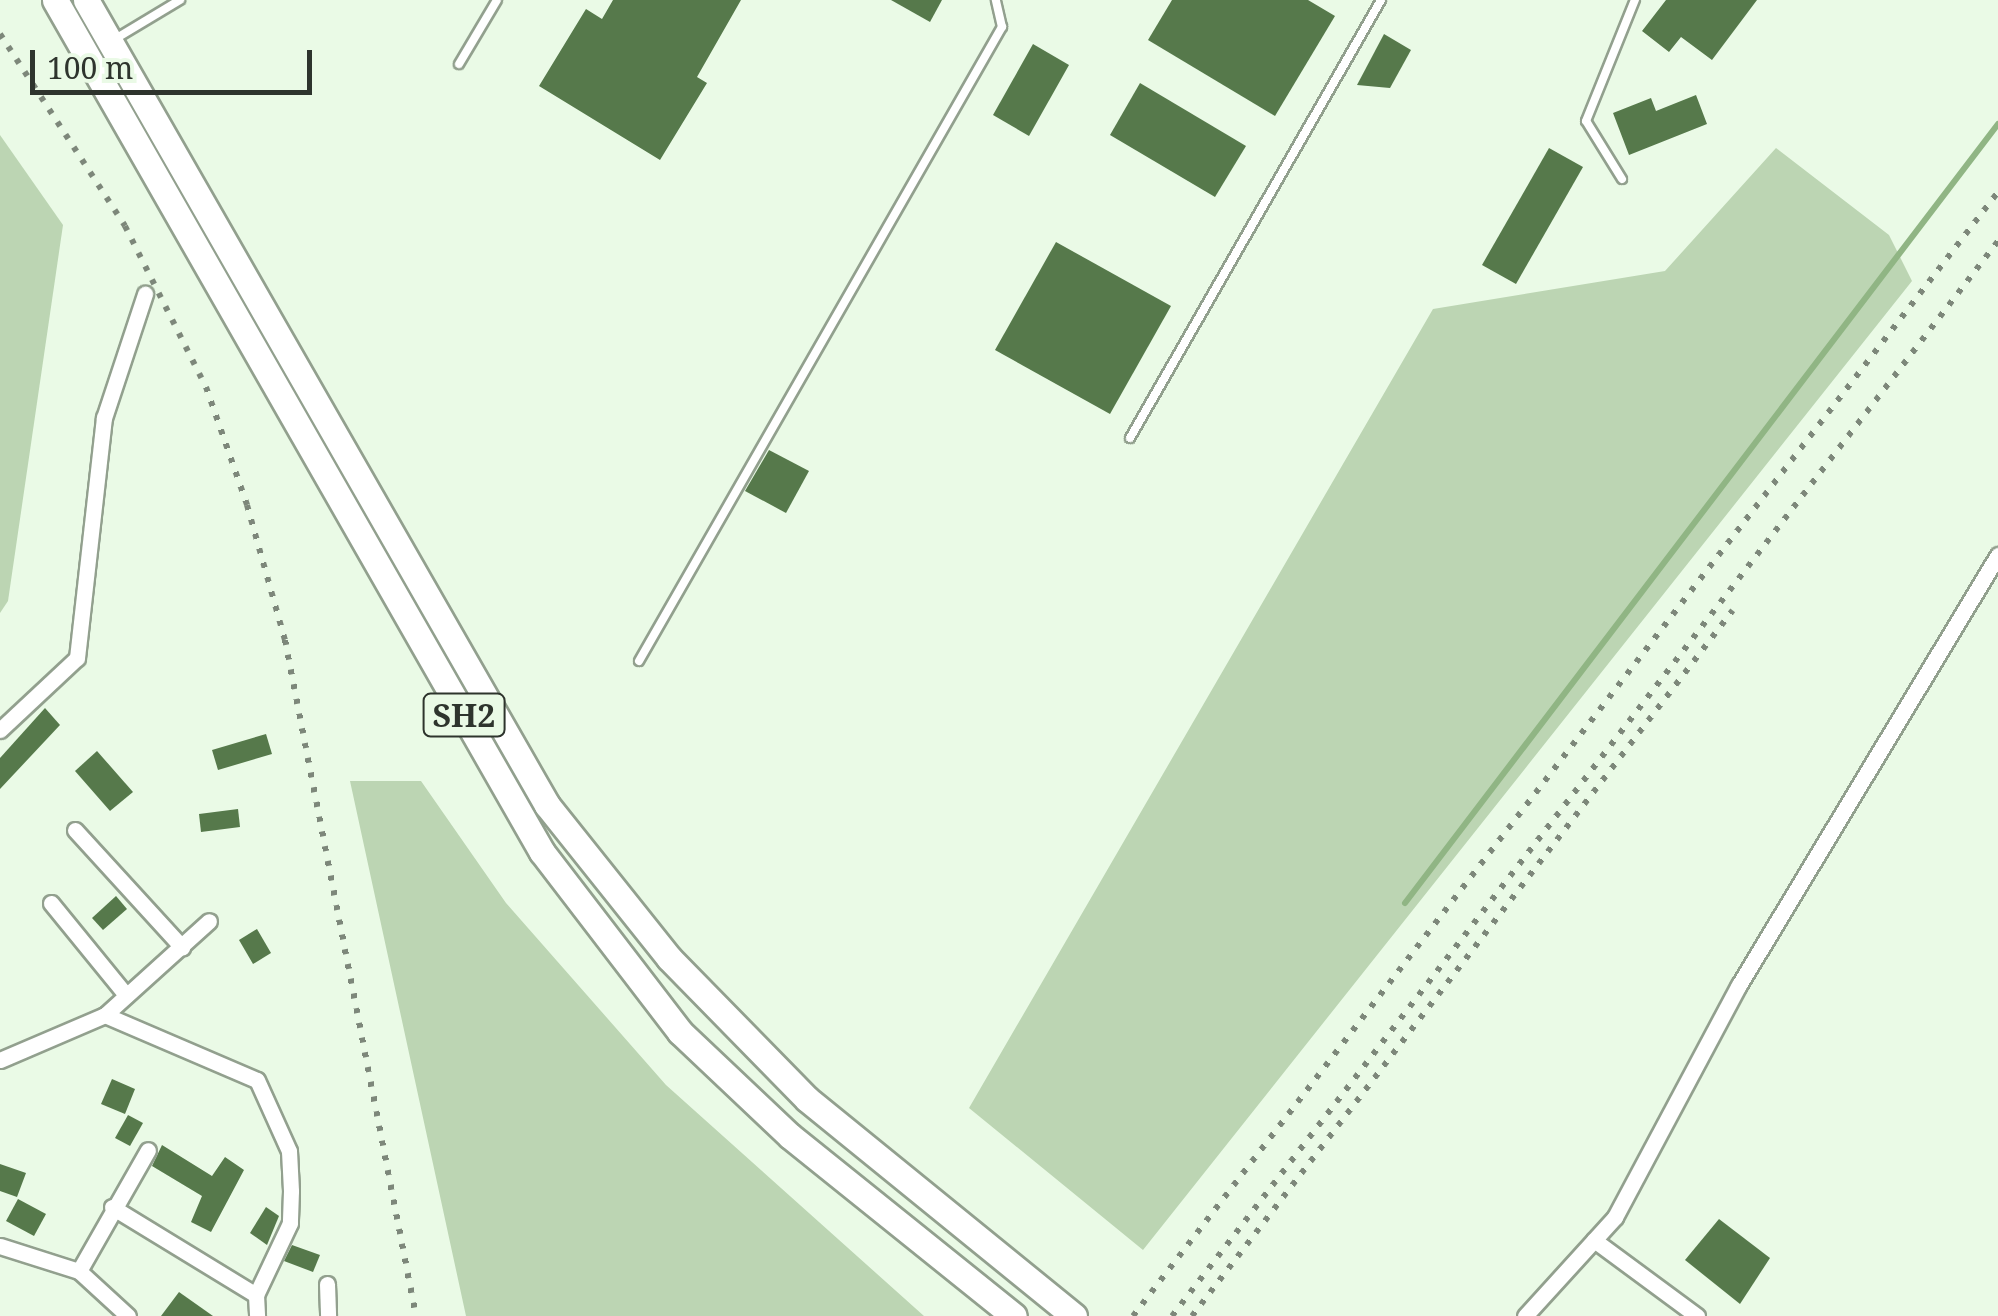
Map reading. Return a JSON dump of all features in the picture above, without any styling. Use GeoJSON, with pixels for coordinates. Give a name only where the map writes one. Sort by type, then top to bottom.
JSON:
{"type":"FeatureCollection","features":[{"type":"Feature","properties":{"kind":"main road","name":"SH2"},"geometry":{"type":"LineString","coordinates":[[55,0],[542,852],[680,1032],[790,1136],[1014,1316]]}},
{"type":"Feature","properties":{"kind":"main road","name":"SH2"},"geometry":{"type":"LineString","coordinates":[[86,0],[546,805],[670,958],[807,1099],[1064,1308]]}},
{"type":"Feature","properties":{"kind":"street"},"geometry":{"type":"LineString","coordinates":[[0,730],[78,658],[104,418],[145,294]]}},
{"type":"Feature","properties":{"kind":"street"},"geometry":{"type":"LineString","coordinates":[[1526,1316],[1615,1217],[1739,986],[1998,555]]}},
{"type":"Feature","properties":{"kind":"street"},"geometry":{"type":"LineString","coordinates":[[75,830],[182,947]]}},
{"type":"Feature","properties":{"kind":"street"},"geometry":{"type":"LineString","coordinates":[[51,902],[126,996]]}},
{"type":"Feature","properties":{"kind":"street"},"geometry":{"type":"LineString","coordinates":[[0,1060],[104,1015],[209,920]]}},
{"type":"Feature","properties":{"kind":"street"},"geometry":{"type":"LineString","coordinates":[[104,1015],[257,1080],[275,1108],[289,1151],[290,1223],[256,1295],[258,1316]]}},
{"type":"Feature","properties":{"kind":"street"},"geometry":{"type":"LineString","coordinates":[[79,1272],[112,1207],[148,1150]]}},
{"type":"Feature","properties":{"kind":"street"},"geometry":{"type":"LineString","coordinates":[[112,1207],[256,1295]]}},
{"type":"Feature","properties":{"kind":"street"},"geometry":{"type":"LineString","coordinates":[[1594,1240],[1696,1316]]}},
{"type":"Feature","properties":{"kind":"street"},"geometry":{"type":"LineString","coordinates":[[0,1246],[79,1272],[128,1316]]}},
{"type":"Feature","properties":{"kind":"street"},"geometry":{"type":"LineString","coordinates":[[326,1284],[328,1316]]}},
{"type":"Feature","properties":{"kind":"lane"},"geometry":{"type":"LineString","coordinates":[[112,41],[180,0]]}},
{"type":"Feature","properties":{"kind":"lane"},"geometry":{"type":"LineString","coordinates":[[459,64],[497,0]]}},
{"type":"Feature","properties":{"kind":"lane"},"geometry":{"type":"LineString","coordinates":[[639,661],[1002,26],[996,0]]}},
{"type":"Feature","properties":{"kind":"lane"},"geometry":{"type":"LineString","coordinates":[[1622,179],[1586,121],[1635,0]]}},
{"type":"Feature","properties":{"kind":"lane"},"geometry":{"type":"LineString","coordinates":[[1130,438],[1378,1]]}},
{"type":"Feature","properties":{"kind":"green space"},"geometry":{"type":"Polygon","coordinates":[[[0,135],[63,225],[8,601],[0,613],[0,135]]]}},
{"type":"Feature","properties":{"kind":"green space"},"geometry":{"type":"Polygon","coordinates":[[[1776,148],[1889,235],[1912,281],[1143,1250],[969,1108],[1433,309],[1665,271],[1776,148]]]}},
{"type":"Feature","properties":{"kind":"green space"},"geometry":{"type":"Polygon","coordinates":[[[350,781],[421,781],[506,903],[666,1085],[924,1316],[466,1316],[350,781]]]}},
{"type":"Feature","properties":{"kind":"building"},"geometry":{"type":"Polygon","coordinates":[[[613,0],[741,0],[697,77],[707,83],[660,160],[539,86],[586,9],[602,19],[613,0]]]}},
{"type":"Feature","properties":{"kind":"building"},"geometry":{"type":"Polygon","coordinates":[[[891,0],[942,0],[930,22],[891,0]]]}},
{"type":"Feature","properties":{"kind":"building"},"geometry":{"type":"Polygon","coordinates":[[[1172,0],[1308,0],[1335,16],[1275,116],[1148,40],[1172,0]]]}},
{"type":"Feature","properties":{"kind":"building"},"geometry":{"type":"Polygon","coordinates":[[[1666,0],[1757,0],[1712,60],[1681,37],[1669,52],[1642,31],[1666,0]]]}},
{"type":"Feature","properties":{"kind":"building"},"geometry":{"type":"Polygon","coordinates":[[[1384,34],[1411,50],[1390,88],[1357,85],[1384,34]]]}},
{"type":"Feature","properties":{"kind":"building"},"geometry":{"type":"Polygon","coordinates":[[[1033,44],[1069,65],[1029,136],[993,115],[1033,44]]]}},
{"type":"Feature","properties":{"kind":"building"},"geometry":{"type":"Polygon","coordinates":[[[1140,83],[1246,146],[1215,197],[1110,135],[1140,83]]]}},
{"type":"Feature","properties":{"kind":"building"},"geometry":{"type":"Polygon","coordinates":[[[1696,95],[1707,124],[1629,155],[1613,113],[1651,98],[1656,111],[1696,95]]]}},
{"type":"Feature","properties":{"kind":"building"},"geometry":{"type":"Polygon","coordinates":[[[1549,148],[1583,167],[1516,284],[1482,265],[1549,148]]]}},
{"type":"Feature","properties":{"kind":"building"},"geometry":{"type":"Polygon","coordinates":[[[1056,242],[1171,306],[1110,414],[995,350],[1056,242]]]}},
{"type":"Feature","properties":{"kind":"building"},"geometry":{"type":"Polygon","coordinates":[[[769,450],[809,471],[786,513],[745,491],[769,450]]]}},
{"type":"Feature","properties":{"kind":"building"},"geometry":{"type":"Polygon","coordinates":[[[45,708],[60,725],[0,789],[0,758],[45,708]]]}},
{"type":"Feature","properties":{"kind":"building"},"geometry":{"type":"Polygon","coordinates":[[[266,734],[272,754],[218,770],[212,750],[266,734]]]}},
{"type":"Feature","properties":{"kind":"building"},"geometry":{"type":"Polygon","coordinates":[[[97,751],[133,792],[110,811],[75,771],[97,751]]]}},
{"type":"Feature","properties":{"kind":"building"},"geometry":{"type":"Polygon","coordinates":[[[238,809],[240,827],[201,832],[199,814],[238,809]]]}},
{"type":"Feature","properties":{"kind":"building"},"geometry":{"type":"Polygon","coordinates":[[[116,896],[127,909],[103,930],[92,918],[116,896]]]}},
{"type":"Feature","properties":{"kind":"building"},"geometry":{"type":"Polygon","coordinates":[[[257,929],[271,953],[253,964],[239,940],[257,929]]]}},
{"type":"Feature","properties":{"kind":"building"},"geometry":{"type":"Polygon","coordinates":[[[112,1079],[135,1089],[125,1114],[101,1104],[112,1079]]]}},
{"type":"Feature","properties":{"kind":"building"},"geometry":{"type":"Polygon","coordinates":[[[128,1115],[143,1123],[130,1146],[115,1138],[128,1115]]]}},
{"type":"Feature","properties":{"kind":"building"},"geometry":{"type":"Polygon","coordinates":[[[162,1145],[212,1176],[225,1157],[244,1170],[211,1232],[191,1222],[202,1196],[152,1166],[162,1145]]]}},
{"type":"Feature","properties":{"kind":"building"},"geometry":{"type":"Polygon","coordinates":[[[0,1164],[26,1173],[17,1197],[0,1191],[0,1164]]]}},
{"type":"Feature","properties":{"kind":"building"},"geometry":{"type":"Polygon","coordinates":[[[18,1199],[46,1214],[34,1236],[6,1221],[18,1199]]]}},
{"type":"Feature","properties":{"kind":"building"},"geometry":{"type":"Polygon","coordinates":[[[266,1207],[279,1216],[267,1245],[250,1233],[266,1207]]]}},
{"type":"Feature","properties":{"kind":"building"},"geometry":{"type":"Polygon","coordinates":[[[1719,1219],[1770,1258],[1740,1304],[1685,1260],[1719,1219]]]}},
{"type":"Feature","properties":{"kind":"building"},"geometry":{"type":"Polygon","coordinates":[[[292,1245],[320,1255],[313,1272],[284,1261],[292,1245]]]}},
{"type":"Feature","properties":{"kind":"building"},"geometry":{"type":"Polygon","coordinates":[[[179,1292],[213,1316],[161,1316],[179,1292]]]}},
{"type":"Feature","properties":{"kind":"waterway"},"geometry":{"type":"LineString","coordinates":[[1405,903],[1998,124]]}},
{"type":"Feature","properties":{"kind":"railway"},"geometry":{"type":"LineString","coordinates":[[0,34],[125,226],[206,387],[247,505],[285,640],[416,1316]]}},
{"type":"Feature","properties":{"kind":"railway"},"geometry":{"type":"LineString","coordinates":[[1133,1316],[1998,192]]}},
{"type":"Feature","properties":{"kind":"railway"},"geometry":{"type":"LineString","coordinates":[[1172,1316],[1998,241]]}},
{"type":"Feature","properties":{"kind":"railway"},"geometry":{"type":"LineString","coordinates":[[1192,1316],[1733,610]]}}]}
